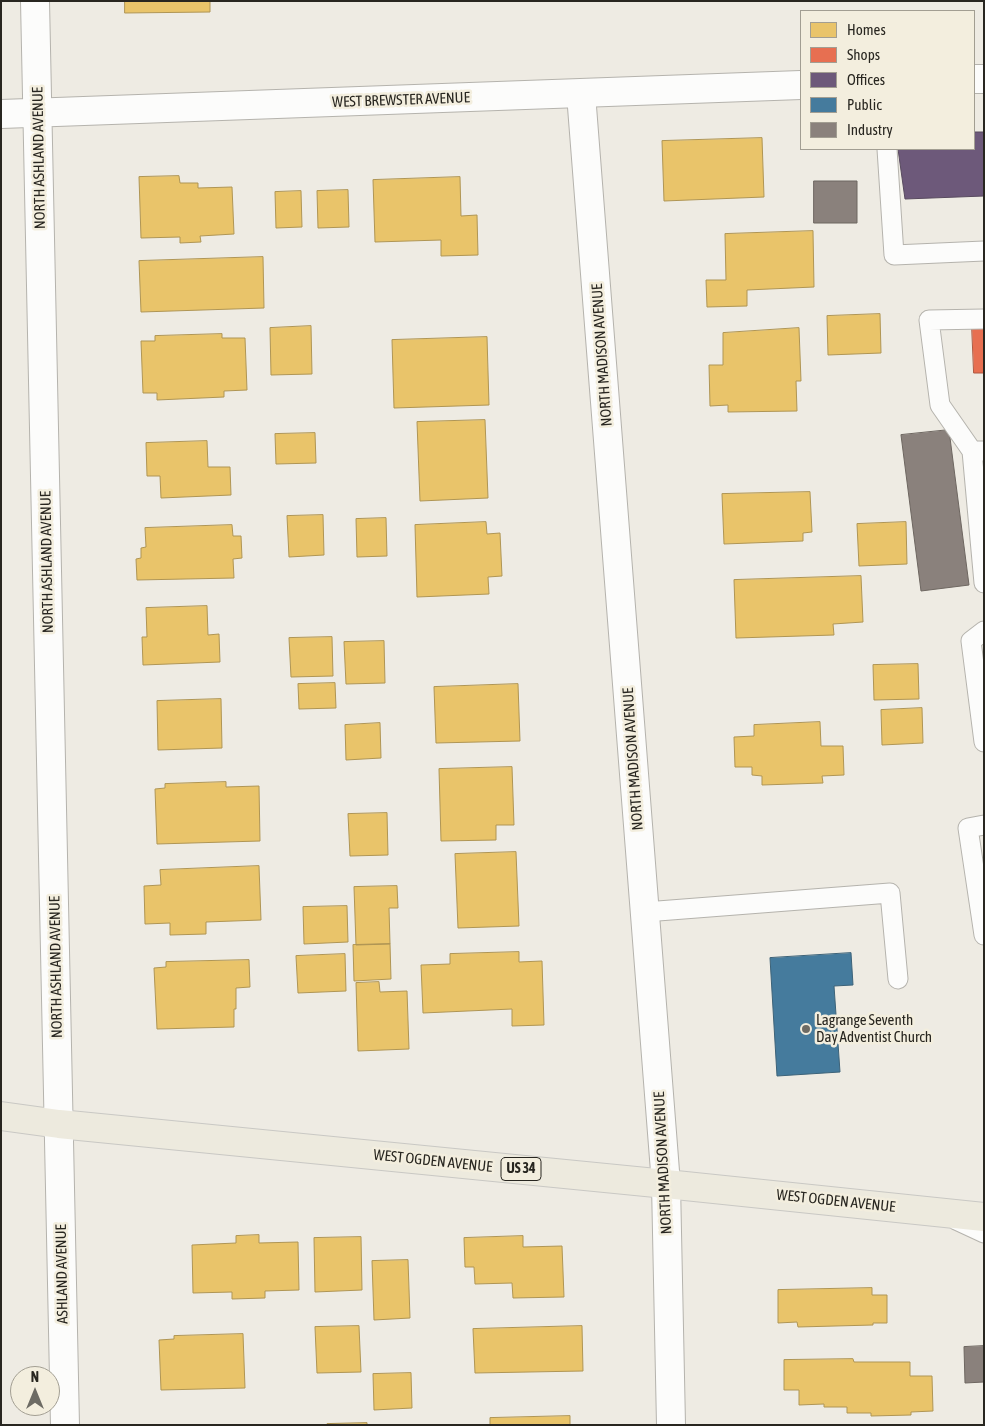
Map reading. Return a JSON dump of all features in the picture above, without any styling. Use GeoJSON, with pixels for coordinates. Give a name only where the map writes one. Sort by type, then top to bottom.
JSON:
{"type":"FeatureCollection","features":[{"type":"Feature","properties":{"kind":"main road","name":"WEST OGDEN AVENUE"},"geometry":{"type":"LineString","coordinates":[[1,1116],[59,1124],[984,1217]]}},
{"type":"Feature","properties":{"kind":"street","name":"NORTH ASHLAND AVENUE"},"geometry":{"type":"LineString","coordinates":[[35,1],[59,1124]]}},
{"type":"Feature","properties":{"kind":"street","name":"WEST BREWSTER AVENUE"},"geometry":{"type":"LineString","coordinates":[[1,114],[800,86]]}},
{"type":"Feature","properties":{"kind":"street","name":"NORTH MADISON AVENUE"},"geometry":{"type":"LineString","coordinates":[[581,94],[666,1184],[670,1425]]}},
{"type":"Feature","properties":{"kind":"street","name":"ASHLAND AVENUE"},"geometry":{"type":"LineString","coordinates":[[59,1124],[65,1425]]}},
{"type":"Feature","properties":{"kind":"lane"},"geometry":{"type":"LineString","coordinates":[[887,150],[894,255],[984,252]]}},
{"type":"Feature","properties":{"kind":"lane"},"geometry":{"type":"LineString","coordinates":[[984,319],[928,320],[940,405],[978,451],[984,583]]}},
{"type":"Feature","properties":{"kind":"lane"},"geometry":{"type":"LineString","coordinates":[[984,631],[971,641],[984,742]]}},
{"type":"Feature","properties":{"kind":"lane"},"geometry":{"type":"LineString","coordinates":[[976,827],[984,936]]}},
{"type":"Feature","properties":{"kind":"lane"},"geometry":{"type":"LineString","coordinates":[[645,912],[890,893],[898,979]]}},
{"type":"Feature","properties":{"kind":"lane"},"geometry":{"type":"LineString","coordinates":[[939,1212],[984,1233]]}},
{"type":"Feature","properties":{"kind":"building: Homes"},"geometry":{"type":"Polygon","coordinates":[[[125,1],[210,1],[210,12],[125,13],[125,1]]]}},
{"type":"Feature","properties":{"kind":"building: Homes"},"geometry":{"type":"Polygon","coordinates":[[[762,138],[764,197],[664,201],[662,141],[762,138]]]}},
{"type":"Feature","properties":{"kind":"building: Homes"},"geometry":{"type":"Polygon","coordinates":[[[179,176],[180,183],[198,183],[198,188],[232,187],[234,234],[200,236],[201,242],[180,243],[180,237],[141,238],[139,177],[179,176]]]}},
{"type":"Feature","properties":{"kind":"building: Homes"},"geometry":{"type":"Polygon","coordinates":[[[460,177],[461,216],[477,215],[478,255],[441,256],[441,240],[375,242],[373,180],[460,177]]]}},
{"type":"Feature","properties":{"kind":"building: Homes"},"geometry":{"type":"Polygon","coordinates":[[[348,190],[349,227],[318,228],[317,191],[348,190]]]}},
{"type":"Feature","properties":{"kind":"building: Homes"},"geometry":{"type":"Polygon","coordinates":[[[301,191],[302,227],[276,228],[275,192],[301,191]]]}},
{"type":"Feature","properties":{"kind":"building: Homes"},"geometry":{"type":"Polygon","coordinates":[[[813,231],[814,287],[747,290],[747,306],[707,307],[706,280],[726,280],[725,234],[813,231]]]}},
{"type":"Feature","properties":{"kind":"building: Homes"},"geometry":{"type":"Polygon","coordinates":[[[263,257],[264,308],[141,312],[139,261],[263,257]]]}},
{"type":"Feature","properties":{"kind":"building: Homes"},"geometry":{"type":"Polygon","coordinates":[[[880,314],[881,353],[828,355],[827,316],[880,314]]]}},
{"type":"Feature","properties":{"kind":"building: Homes"},"geometry":{"type":"Polygon","coordinates":[[[311,326],[312,374],[271,375],[270,328],[311,326]]]}},
{"type":"Feature","properties":{"kind":"building: Homes"},"geometry":{"type":"Polygon","coordinates":[[[799,328],[801,381],[796,381],[797,411],[728,412],[728,405],[710,406],[709,365],[723,365],[723,333],[799,328]]]}},
{"type":"Feature","properties":{"kind":"building: Homes"},"geometry":{"type":"Polygon","coordinates":[[[222,334],[222,338],[245,338],[247,390],[224,391],[224,397],[157,400],[157,393],[143,393],[141,341],[155,341],[155,336],[222,334]]]}},
{"type":"Feature","properties":{"kind":"building: Homes"},"geometry":{"type":"Polygon","coordinates":[[[487,337],[489,405],[394,408],[392,340],[487,337]]]}},
{"type":"Feature","properties":{"kind":"building: Homes"},"geometry":{"type":"Polygon","coordinates":[[[485,420],[488,498],[420,501],[417,422],[485,420]]]}},
{"type":"Feature","properties":{"kind":"building: Homes"},"geometry":{"type":"Polygon","coordinates":[[[315,433],[316,463],[276,464],[275,434],[315,433]]]}},
{"type":"Feature","properties":{"kind":"building: Homes"},"geometry":{"type":"Polygon","coordinates":[[[207,441],[208,467],[230,467],[231,495],[161,498],[160,476],[147,476],[146,443],[207,441]]]}},
{"type":"Feature","properties":{"kind":"building: Homes"},"geometry":{"type":"Polygon","coordinates":[[[810,492],[812,532],[803,533],[803,541],[724,544],[722,494],[810,492]]]}},
{"type":"Feature","properties":{"kind":"building: Homes"},"geometry":{"type":"Polygon","coordinates":[[[323,515],[324,555],[289,557],[287,516],[323,515]]]}},
{"type":"Feature","properties":{"kind":"building: Homes"},"geometry":{"type":"Polygon","coordinates":[[[386,518],[387,556],[357,557],[356,519],[386,518]]]}},
{"type":"Feature","properties":{"kind":"building: Homes"},"geometry":{"type":"Polygon","coordinates":[[[486,522],[487,534],[500,533],[502,576],[488,577],[489,594],[417,597],[415,525],[486,522]]]}},
{"type":"Feature","properties":{"kind":"building: Homes"},"geometry":{"type":"Polygon","coordinates":[[[906,522],[907,564],[859,566],[857,524],[906,522]]]}},
{"type":"Feature","properties":{"kind":"building: Homes"},"geometry":{"type":"Polygon","coordinates":[[[232,525],[233,536],[241,536],[242,558],[233,559],[234,578],[137,580],[136,559],[141,558],[141,548],[146,547],[145,528],[232,525]]]}},
{"type":"Feature","properties":{"kind":"building: Homes"},"geometry":{"type":"Polygon","coordinates":[[[861,576],[863,622],[833,624],[834,635],[736,638],[734,580],[861,576]]]}},
{"type":"Feature","properties":{"kind":"building: Homes"},"geometry":{"type":"Polygon","coordinates":[[[207,606],[208,635],[219,634],[220,662],[143,665],[142,637],[147,637],[146,608],[207,606]]]}},
{"type":"Feature","properties":{"kind":"building: Homes"},"geometry":{"type":"Polygon","coordinates":[[[332,637],[333,676],[291,677],[289,638],[332,637]]]}},
{"type":"Feature","properties":{"kind":"building: Homes"},"geometry":{"type":"Polygon","coordinates":[[[384,641],[385,683],[346,684],[344,642],[384,641]]]}},
{"type":"Feature","properties":{"kind":"building: Homes"},"geometry":{"type":"Polygon","coordinates":[[[918,664],[919,699],[874,700],[873,665],[918,664]]]}},
{"type":"Feature","properties":{"kind":"building: Homes"},"geometry":{"type":"Polygon","coordinates":[[[335,683],[336,708],[299,709],[298,684],[335,683]]]}},
{"type":"Feature","properties":{"kind":"building: Homes"},"geometry":{"type":"Polygon","coordinates":[[[518,684],[520,741],[436,743],[434,687],[518,684]]]}},
{"type":"Feature","properties":{"kind":"building: Homes"},"geometry":{"type":"Polygon","coordinates":[[[221,699],[222,748],[158,750],[157,701],[221,699]]]}},
{"type":"Feature","properties":{"kind":"building: Homes"},"geometry":{"type":"Polygon","coordinates":[[[922,708],[923,743],[882,745],[881,710],[922,708]]]}},
{"type":"Feature","properties":{"kind":"building: Homes"},"geometry":{"type":"Polygon","coordinates":[[[820,722],[821,746],[843,746],[844,775],[822,776],[823,783],[762,785],[762,776],[752,775],[752,767],[735,767],[734,737],[754,736],[754,725],[820,722]]]}},
{"type":"Feature","properties":{"kind":"building: Homes"},"geometry":{"type":"Polygon","coordinates":[[[380,723],[381,758],[346,760],[345,725],[380,723]]]}},
{"type":"Feature","properties":{"kind":"building: Homes"},"geometry":{"type":"Polygon","coordinates":[[[512,767],[514,825],[496,825],[496,840],[441,841],[439,769],[512,767]]]}},
{"type":"Feature","properties":{"kind":"building: Homes"},"geometry":{"type":"Polygon","coordinates":[[[226,782],[226,787],[259,786],[260,841],[157,844],[155,789],[165,788],[165,784],[226,782]]]}},
{"type":"Feature","properties":{"kind":"building: Homes"},"geometry":{"type":"Polygon","coordinates":[[[387,813],[388,855],[350,856],[348,814],[387,813]]]}},
{"type":"Feature","properties":{"kind":"building: Homes"},"geometry":{"type":"Polygon","coordinates":[[[516,852],[519,926],[458,928],[455,854],[516,852]]]}},
{"type":"Feature","properties":{"kind":"building: Homes"},"geometry":{"type":"Polygon","coordinates":[[[259,866],[261,920],[206,922],[206,934],[170,935],[170,923],[145,924],[144,886],[161,885],[160,870],[259,866]]]}},
{"type":"Feature","properties":{"kind":"building: Homes"},"geometry":{"type":"Polygon","coordinates":[[[397,886],[398,908],[389,908],[390,944],[356,945],[354,887],[397,886]]]}},
{"type":"Feature","properties":{"kind":"building: Homes"},"geometry":{"type":"Polygon","coordinates":[[[347,906],[348,942],[304,944],[303,907],[347,906]]]}},
{"type":"Feature","properties":{"kind":"building: Homes"},"geometry":{"type":"Polygon","coordinates":[[[390,944],[391,979],[354,981],[353,945],[390,944]]]}},
{"type":"Feature","properties":{"kind":"building: Homes"},"geometry":{"type":"Polygon","coordinates":[[[519,952],[519,962],[542,961],[544,1025],[512,1026],[512,1009],[423,1013],[421,965],[450,964],[450,954],[519,952]]]}},
{"type":"Feature","properties":{"kind":"building: Homes"},"geometry":{"type":"Polygon","coordinates":[[[345,954],[346,991],[298,993],[296,956],[345,954]]]}},
{"type":"Feature","properties":{"kind":"building: Homes"},"geometry":{"type":"Polygon","coordinates":[[[249,960],[250,987],[236,988],[234,1027],[157,1029],[154,968],[166,967],[166,962],[249,960]]]}},
{"type":"Feature","properties":{"kind":"building: Homes"},"geometry":{"type":"Polygon","coordinates":[[[379,982],[380,992],[407,991],[409,1049],[358,1051],[356,983],[379,982]]]}},
{"type":"Feature","properties":{"kind":"building: Homes"},"geometry":{"type":"Polygon","coordinates":[[[259,1235],[259,1243],[298,1242],[299,1290],[265,1291],[265,1298],[232,1299],[232,1292],[193,1293],[192,1245],[236,1243],[236,1236],[259,1235]]]}},
{"type":"Feature","properties":{"kind":"building: Homes"},"geometry":{"type":"Polygon","coordinates":[[[523,1236],[523,1247],[562,1246],[564,1297],[513,1298],[512,1283],[475,1284],[474,1267],[465,1267],[464,1238],[523,1236]]]}},
{"type":"Feature","properties":{"kind":"building: Homes"},"geometry":{"type":"Polygon","coordinates":[[[361,1237],[362,1290],[315,1292],[314,1238],[361,1237]]]}},
{"type":"Feature","properties":{"kind":"building: Homes"},"geometry":{"type":"Polygon","coordinates":[[[408,1260],[410,1318],[374,1320],[372,1261],[408,1260]]]}},
{"type":"Feature","properties":{"kind":"building: Homes"},"geometry":{"type":"Polygon","coordinates":[[[872,1288],[872,1295],[887,1295],[887,1323],[798,1327],[797,1322],[778,1323],[778,1290],[872,1288]]]}},
{"type":"Feature","properties":{"kind":"building: Homes"},"geometry":{"type":"Polygon","coordinates":[[[359,1326],[361,1372],[317,1373],[315,1327],[359,1326]]]}},
{"type":"Feature","properties":{"kind":"building: Homes"},"geometry":{"type":"Polygon","coordinates":[[[582,1326],[583,1371],[475,1373],[473,1329],[582,1326]]]}},
{"type":"Feature","properties":{"kind":"building: Homes"},"geometry":{"type":"Polygon","coordinates":[[[243,1334],[245,1388],[161,1390],[159,1340],[174,1339],[174,1336],[243,1334]]]}},
{"type":"Feature","properties":{"kind":"building: Homes"},"geometry":{"type":"Polygon","coordinates":[[[853,1359],[854,1362],[910,1362],[910,1376],[932,1376],[933,1411],[911,1412],[911,1415],[871,1416],[871,1413],[847,1413],[847,1407],[824,1407],[824,1404],[799,1405],[799,1390],[784,1390],[784,1360],[853,1359]]]}},
{"type":"Feature","properties":{"kind":"building: Homes"},"geometry":{"type":"Polygon","coordinates":[[[411,1373],[412,1408],[374,1410],[373,1374],[411,1373]]]}},
{"type":"Feature","properties":{"kind":"building: Homes"},"geometry":{"type":"Polygon","coordinates":[[[570,1416],[570,1425],[490,1425],[490,1418],[570,1416]]]}},
{"type":"Feature","properties":{"kind":"building: Homes"},"geometry":{"type":"Polygon","coordinates":[[[367,1423],[367,1425],[327,1425],[327,1424],[367,1423]]]}},
{"type":"Feature","properties":{"kind":"building: Shops"},"geometry":{"type":"Polygon","coordinates":[[[972,326],[984,326],[984,373],[974,373],[972,326]]]}},
{"type":"Feature","properties":{"kind":"building: Offices"},"geometry":{"type":"Polygon","coordinates":[[[975,132],[984,132],[984,196],[905,199],[898,150],[975,150],[975,132]]]}},
{"type":"Feature","properties":{"kind":"building: Public","name":"Lagrange Seventh Day Adventist Church"},"geometry":{"type":"Polygon","coordinates":[[[851,953],[853,985],[834,986],[840,1072],[777,1076],[770,958],[851,953]]]}},
{"type":"Feature","properties":{"kind":"building: Industry"},"geometry":{"type":"Polygon","coordinates":[[[814,181],[857,181],[857,223],[814,223],[814,181]]]}},
{"type":"Feature","properties":{"kind":"building: Industry"},"geometry":{"type":"Polygon","coordinates":[[[949,430],[969,585],[921,591],[901,435],[949,430]]]}},
{"type":"Feature","properties":{"kind":"building: Industry"},"geometry":{"type":"Polygon","coordinates":[[[984,1346],[984,1382],[965,1383],[964,1347],[984,1346]]]}},
{"type":"Feature","properties":{"kind":"place","name":"Lagrange Seventh Day Adventist Church"},"geometry":{"type":"Point","coordinates":[806,1029]}}]}
